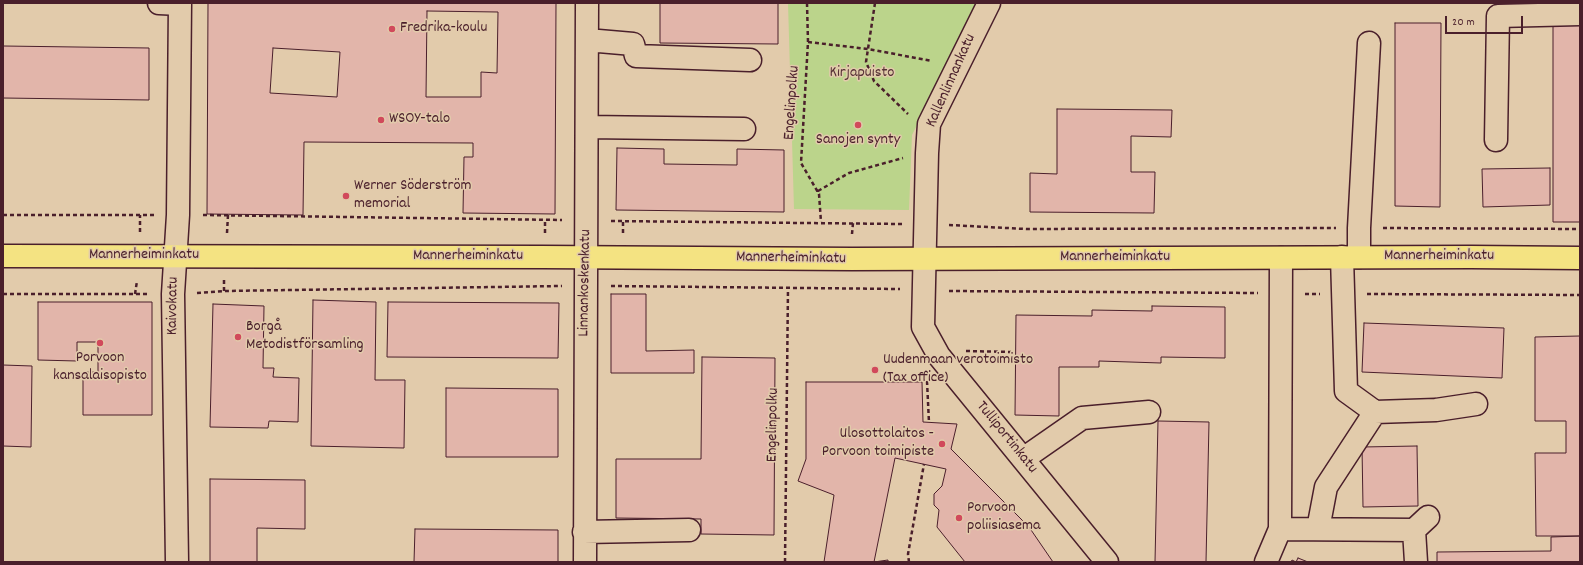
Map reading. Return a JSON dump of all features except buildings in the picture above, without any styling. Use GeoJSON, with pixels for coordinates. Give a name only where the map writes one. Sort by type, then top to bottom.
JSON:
{"type":"FeatureCollection","features":[{"type":"Feature","properties":{"kind":"main road","name":"Mannerheiminkatu"},"geometry":{"type":"LineString","coordinates":[[3,256],[924,259],[1351,257],[1580,258]]}},
{"type":"Feature","properties":{"kind":"street","name":"Kaivokatu"},"geometry":{"type":"LineString","coordinates":[[173,3],[178,215],[173,294],[176,562]]}},
{"type":"Feature","properties":{"kind":"street","name":"Linnankoskenkatu"},"geometry":{"type":"LineString","coordinates":[[585,562],[587,3]]}},
{"type":"Feature","properties":{"kind":"street","name":"Kallenlinnankatu"},"geometry":{"type":"LineString","coordinates":[[924,259],[929,124],[989,3]]}},
{"type":"Feature","properties":{"kind":"street"},"geometry":{"type":"LineString","coordinates":[[1496,140],[1498,16],[1580,14]]}},
{"type":"Feature","properties":{"kind":"street"},"geometry":{"type":"LineString","coordinates":[[587,40],[633,44],[636,56],[750,60]]}},
{"type":"Feature","properties":{"kind":"street"},"geometry":{"type":"LineString","coordinates":[[1369,43],[1359,228],[1351,257],[1346,391],[1375,412],[1436,410],[1476,404]]}},
{"type":"Feature","properties":{"kind":"street"},"geometry":{"type":"LineString","coordinates":[[587,126],[744,129]]}},
{"type":"Feature","properties":{"kind":"street"},"geometry":{"type":"LineString","coordinates":[[1266,562],[1280,529],[1281,258]]}},
{"type":"Feature","properties":{"kind":"street","name":"Tulliportinkatu"},"geometry":{"type":"LineString","coordinates":[[924,259],[922,327],[949,353],[1010,442],[1107,562]]}},
{"type":"Feature","properties":{"kind":"street"},"geometry":{"type":"LineString","coordinates":[[1024,459],[1082,418],[1149,412]]}},
{"type":"Feature","properties":{"kind":"street"},"geometry":{"type":"LineString","coordinates":[[1318,529],[1326,487],[1375,412]]}},
{"type":"Feature","properties":{"kind":"street"},"geometry":{"type":"LineString","coordinates":[[1280,529],[1318,529],[1421,524],[1416,562]]}},
{"type":"Feature","properties":{"kind":"street"},"geometry":{"type":"LineString","coordinates":[[584,532],[689,530]]}},
{"type":"Feature","properties":{"kind":"path","name":"Engelinpolku"},"geometry":{"type":"LineString","coordinates":[[807,3],[808,42],[801,163],[818,191],[821,222]]}},
{"type":"Feature","properties":{"kind":"path"},"geometry":{"type":"LineString","coordinates":[[875,3],[866,62],[874,81],[905,113],[929,124]]}},
{"type":"Feature","properties":{"kind":"path"},"geometry":{"type":"LineString","coordinates":[[808,42],[868,49],[957,66]]}},
{"type":"Feature","properties":{"kind":"path"},"geometry":{"type":"LineString","coordinates":[[818,191],[849,173],[894,160],[927,153]]}},
{"type":"Feature","properties":{"kind":"path"},"geometry":{"type":"LineString","coordinates":[[3,215],[178,215],[587,221],[821,222],[925,224],[1026,229],[1580,229]]}},
{"type":"Feature","properties":{"kind":"path"},"geometry":{"type":"LineString","coordinates":[[3,294],[173,294],[224,291],[586,286],[924,289],[950,291]]}},
{"type":"Feature","properties":{"kind":"path","name":"Engelinpolku"},"geometry":{"type":"LineString","coordinates":[[785,562],[788,288]]}},
{"type":"Feature","properties":{"kind":"path"},"geometry":{"type":"LineString","coordinates":[[929,423],[926,367],[949,353],[1011,352]]}},
{"type":"Feature","properties":{"kind":"path"},"geometry":{"type":"LineString","coordinates":[[909,562],[908,554],[924,464]]}},
{"type":"Feature","properties":{"kind":"green space","name":"Kirjapuisto"},"geometry":{"type":"Polygon","coordinates":[[[788,3],[978,3],[912,135],[909,210],[794,209],[788,3]]]}},
{"type":"Feature","properties":{"kind":"place","name":"Fredrika-koulu"},"geometry":{"type":"Point","coordinates":[392,29]}},
{"type":"Feature","properties":{"kind":"place","name":"WSOY-talo"},"geometry":{"type":"Point","coordinates":[381,120]}},
{"type":"Feature","properties":{"kind":"place","name":"Sanojen synty"},"geometry":{"type":"Point","coordinates":[858,125]}},
{"type":"Feature","properties":{"kind":"place","name":"Werner Söderström memorial"},"geometry":{"type":"Point","coordinates":[346,196]}},
{"type":"Feature","properties":{"kind":"place","name":"Borgå Metodistförsamling"},"geometry":{"type":"Point","coordinates":[238,337]}},
{"type":"Feature","properties":{"kind":"place","name":"Porvoon kansalaisopisto"},"geometry":{"type":"Point","coordinates":[100,343]}},
{"type":"Feature","properties":{"kind":"place","name":"Uudenmaan verotoimisto (Tax office)"},"geometry":{"type":"Point","coordinates":[875,370]}},
{"type":"Feature","properties":{"kind":"place","name":"Ulosottolaitos - Porvoon toimipiste"},"geometry":{"type":"Point","coordinates":[942,444]}},
{"type":"Feature","properties":{"kind":"place","name":"Porvoon poliisiasema"},"geometry":{"type":"Point","coordinates":[959,518]}}]}
